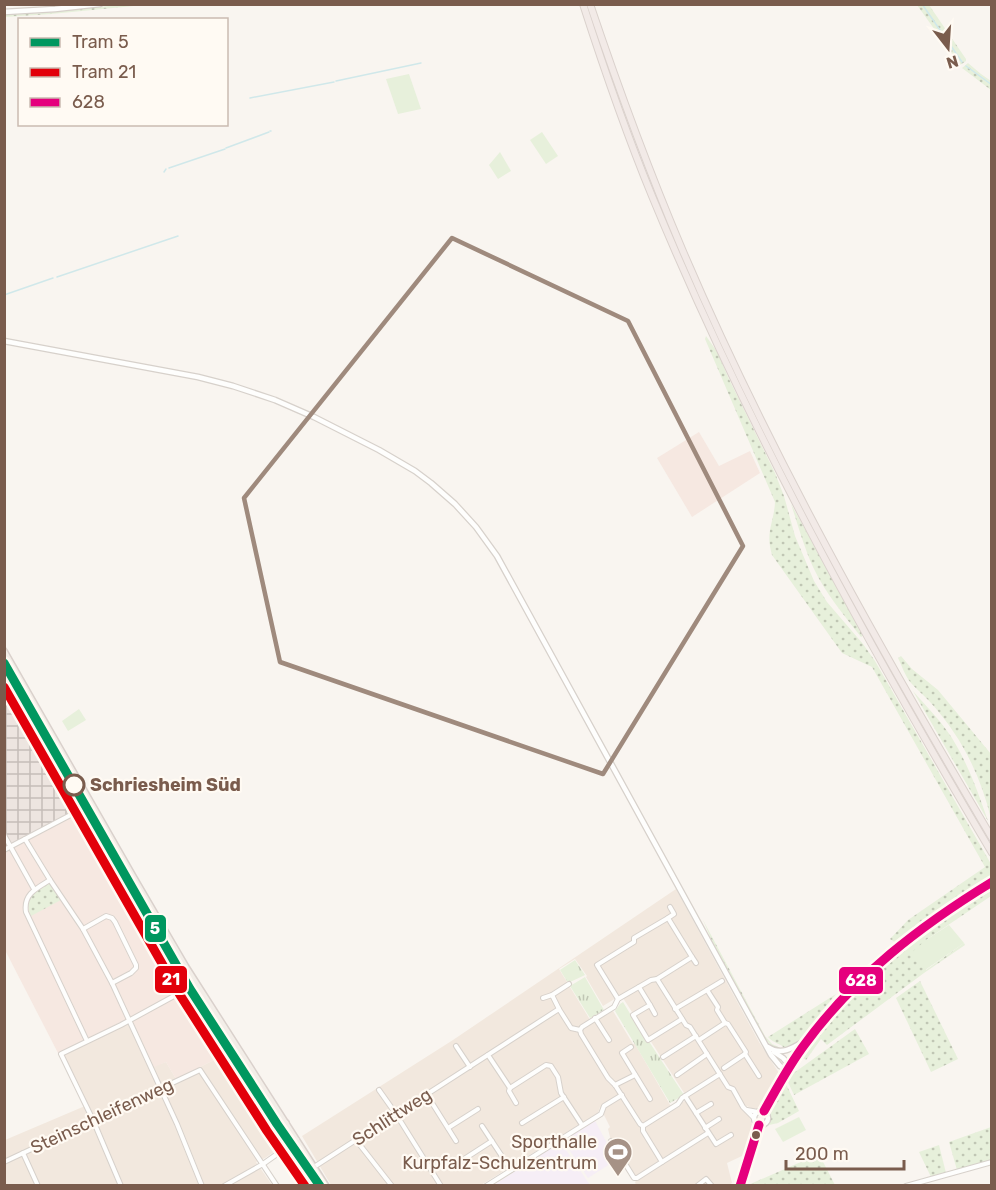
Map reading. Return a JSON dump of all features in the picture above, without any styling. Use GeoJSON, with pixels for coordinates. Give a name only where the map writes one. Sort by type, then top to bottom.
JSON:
{"type":"FeatureCollection","features":[{"type":"Feature","properties":{"kind":"highway"},"geometry":{"type":"LineString","coordinates":[[583,4],[607,77],[652,195],[735,384],[799,510],[898,694],[992,853]]}},
{"type":"Feature","properties":{"kind":"highway"},"geometry":{"type":"LineString","coordinates":[[590,4],[632,124],[683,250],[763,424],[840,573],[992,838]]}},
{"type":"Feature","properties":{"kind":"main road"},"geometry":{"type":"LineString","coordinates":[[4,651],[196,984],[326,1185]]}},
{"type":"Feature","properties":{"kind":"main road"},"geometry":{"type":"LineString","coordinates":[[286,1122],[286,1148]]}},
{"type":"Feature","properties":{"kind":"street"},"geometry":{"type":"LineString","coordinates":[[4,12],[100,4]]}},
{"type":"Feature","properties":{"kind":"street"},"geometry":{"type":"LineString","coordinates":[[4,341],[198,377],[275,400],[315,417],[399,460],[455,504],[487,541],[512,581],[767,1047],[775,1060],[788,1068]]}},
{"type":"Feature","properties":{"kind":"street"},"geometry":{"type":"LineString","coordinates":[[4,677],[80,810],[4,850]]}},
{"type":"Feature","properties":{"kind":"street"},"geometry":{"type":"LineString","coordinates":[[4,835],[34,889]]}},
{"type":"Feature","properties":{"kind":"street"},"geometry":{"type":"LineString","coordinates":[[26,839],[83,929],[112,983],[161,1088],[202,1185]]}},
{"type":"Feature","properties":{"kind":"street"},"geometry":{"type":"LineString","coordinates":[[50,880],[31,892],[26,901],[26,912],[87,1041]]}},
{"type":"Feature","properties":{"kind":"street"},"geometry":{"type":"LineString","coordinates":[[764,1112],[788,1068],[837,1004],[876,965],[927,923],[992,882]]}},
{"type":"Feature","properties":{"kind":"street"},"geometry":{"type":"LineString","coordinates":[[618,999],[597,965],[634,942],[634,938],[674,914],[670,907]]}},
{"type":"Feature","properties":{"kind":"street"},"geometry":{"type":"LineString","coordinates":[[83,929],[106,916],[115,922],[136,968],[112,983]]}},
{"type":"Feature","properties":{"kind":"street"},"geometry":{"type":"LineString","coordinates":[[668,918],[696,963]]}},
{"type":"Feature","properties":{"kind":"street"},"geometry":{"type":"LineString","coordinates":[[580,1030],[614,1007],[618,999],[651,980],[657,979],[692,957]]}},
{"type":"Feature","properties":{"kind":"street"},"geometry":{"type":"LineString","coordinates":[[172,998],[181,987],[186,967]]}},
{"type":"Feature","properties":{"kind":"street"},"geometry":{"type":"LineString","coordinates":[[657,979],[728,1087],[733,1089],[759,1125]]}},
{"type":"Feature","properties":{"kind":"street"},"geometry":{"type":"LineString","coordinates":[[675,1009],[722,981]]}},
{"type":"Feature","properties":{"kind":"street"},"geometry":{"type":"LineString","coordinates":[[181,987],[190,983],[196,984]]}},
{"type":"Feature","properties":{"kind":"street"},"geometry":{"type":"LineString","coordinates":[[121,1185],[61,1054],[196,984]]}},
{"type":"Feature","properties":{"kind":"street"},"geometry":{"type":"LineString","coordinates":[[543,998],[568,984]]}},
{"type":"Feature","properties":{"kind":"street"},"geometry":{"type":"LineString","coordinates":[[639,987],[655,1014]]}},
{"type":"Feature","properties":{"kind":"street"},"geometry":{"type":"LineString","coordinates":[[707,990],[759,1076]]}},
{"type":"Feature","properties":{"kind":"street"},"geometry":{"type":"LineString","coordinates":[[552,995],[570,1028],[580,1030]]}},
{"type":"Feature","properties":{"kind":"street"},"geometry":{"type":"LineString","coordinates":[[650,1005],[633,1016],[648,1040],[682,1019]]}},
{"type":"Feature","properties":{"kind":"street","name":"Schlittweg"},"geometry":{"type":"LineString","coordinates":[[314,1167],[559,1009]]}},
{"type":"Feature","properties":{"kind":"street"},"geometry":{"type":"LineString","coordinates":[[596,1018],[609,1040]]}},
{"type":"Feature","properties":{"kind":"street"},"geometry":{"type":"LineString","coordinates":[[663,1057],[725,1023]]}},
{"type":"Feature","properties":{"kind":"street"},"geometry":{"type":"LineString","coordinates":[[580,1030],[608,1078],[611,1079],[643,1126],[643,1131],[662,1162]]}},
{"type":"Feature","properties":{"kind":"street"},"geometry":{"type":"LineString","coordinates":[[774,1052],[789,1050],[808,1039]]}},
{"type":"Feature","properties":{"kind":"street"},"geometry":{"type":"LineString","coordinates":[[456,1046],[470,1067]]}},
{"type":"Feature","properties":{"kind":"street"},"geometry":{"type":"LineString","coordinates":[[631,1047],[622,1053],[650,1099]]}},
{"type":"Feature","properties":{"kind":"street"},"geometry":{"type":"LineString","coordinates":[[767,1047],[785,1060],[788,1068]]}},
{"type":"Feature","properties":{"kind":"street"},"geometry":{"type":"LineString","coordinates":[[677,1075],[707,1054]]}},
{"type":"Feature","properties":{"kind":"street"},"geometry":{"type":"LineString","coordinates":[[724,1068],[745,1054]]}},
{"type":"Feature","properties":{"kind":"street"},"geometry":{"type":"LineString","coordinates":[[488,1055],[510,1088],[509,1091],[516,1103]]}},
{"type":"Feature","properties":{"kind":"street"},"geometry":{"type":"LineString","coordinates":[[510,1088],[546,1065],[551,1066],[558,1077],[564,1097],[582,1125]]}},
{"type":"Feature","properties":{"kind":"street","name":"Steinschleifenweg"},"geometry":{"type":"LineString","coordinates":[[4,1162],[200,1070],[263,1164]]}},
{"type":"Feature","properties":{"kind":"street"},"geometry":{"type":"LineString","coordinates":[[643,1126],[720,1074]]}},
{"type":"Feature","properties":{"kind":"street"},"geometry":{"type":"LineString","coordinates":[[615,1085],[635,1075]]}},
{"type":"Feature","properties":{"kind":"street"},"geometry":{"type":"LineString","coordinates":[[379,1090],[441,1185]]}},
{"type":"Feature","properties":{"kind":"street"},"geometry":{"type":"LineString","coordinates":[[427,1095],[456,1141]]}},
{"type":"Feature","properties":{"kind":"street"},"geometry":{"type":"LineString","coordinates":[[486,1185],[601,1114],[604,1106],[622,1095]]}},
{"type":"Feature","properties":{"kind":"street"},"geometry":{"type":"LineString","coordinates":[[685,1096],[716,1144],[732,1134]]}},
{"type":"Feature","properties":{"kind":"street"},"geometry":{"type":"LineString","coordinates":[[522,1123],[564,1097]]}},
{"type":"Feature","properties":{"kind":"street"},"geometry":{"type":"LineString","coordinates":[[696,1113],[711,1104]]}},
{"type":"Feature","properties":{"kind":"street"},"geometry":{"type":"LineString","coordinates":[[448,1128],[478,1109]]}},
{"type":"Feature","properties":{"kind":"street"},"geometry":{"type":"LineString","coordinates":[[746,1110],[764,1112],[768,1115],[768,1121],[764,1125],[759,1125]]}},
{"type":"Feature","properties":{"kind":"street"},"geometry":{"type":"LineString","coordinates":[[754,1118],[758,1112]]}},
{"type":"Feature","properties":{"kind":"street"},"geometry":{"type":"LineString","coordinates":[[705,1128],[719,1119]]}},
{"type":"Feature","properties":{"kind":"street"},"geometry":{"type":"LineString","coordinates":[[740,1185],[759,1125]]}},
{"type":"Feature","properties":{"kind":"street"},"geometry":{"type":"LineString","coordinates":[[482,1126],[511,1170]]}},
{"type":"Feature","properties":{"kind":"street"},"geometry":{"type":"LineString","coordinates":[[611,1141],[635,1179],[708,1133]]}},
{"type":"Feature","properties":{"kind":"street"},"geometry":{"type":"LineString","coordinates":[[224,1185],[263,1164],[297,1140]]}},
{"type":"Feature","properties":{"kind":"street"},"geometry":{"type":"LineString","coordinates":[[356,1140],[392,1185]]}},
{"type":"Feature","properties":{"kind":"street"},"geometry":{"type":"LineString","coordinates":[[461,1161],[492,1141]]}},
{"type":"Feature","properties":{"kind":"street"},"geometry":{"type":"LineString","coordinates":[[23,1153],[38,1185]]}},
{"type":"Feature","properties":{"kind":"street"},"geometry":{"type":"LineString","coordinates":[[906,1185],[992,1162]]}},
{"type":"Feature","properties":{"kind":"street"},"geometry":{"type":"LineString","coordinates":[[263,1164],[277,1185]]}},
{"type":"Feature","properties":{"kind":"street"},"geometry":{"type":"LineString","coordinates":[[697,1185],[706,1179],[712,1185]]}},
{"type":"Feature","properties":{"kind":"highlighted area"},"geometry":{"type":"Polygon","coordinates":[[[452,238],[628,321],[743,546],[603,774],[280,662],[244,498],[452,238]]]}},
{"type":"Feature","properties":{"kind":"shaded area"},"geometry":{"type":"Polygon","coordinates":[[[699,432],[719,466],[750,451],[760,473],[692,517],[657,458],[699,432]]]}},
{"type":"Feature","properties":{"kind":"shaded area"},"geometry":{"type":"Polygon","coordinates":[[[4,679],[81,809],[5,849],[4,849],[4,679]]]}},
{"type":"Feature","properties":{"kind":"shaded area"},"geometry":{"type":"Polygon","coordinates":[[[80,810],[179,980],[226,1054],[176,1079],[166,1062],[154,1067],[131,1017],[58,1053],[5,950],[5,850],[80,810]]]}},
{"type":"Feature","properties":{"kind":"shaded area"},"geometry":{"type":"Polygon","coordinates":[[[676,889],[759,1042],[779,1073],[759,1108],[753,1109],[747,1106],[741,1109],[749,1116],[753,1127],[744,1155],[727,1163],[732,1183],[729,1185],[636,1185],[636,1181],[611,1141],[608,1129],[610,1127],[600,1107],[598,1113],[481,1185],[331,1185],[302,1136],[453,1040],[676,889]],[[575,959],[559,969],[592,1023],[613,1011],[673,1110],[681,1106],[688,1099],[621,995],[603,1006],[575,959]]]}},
{"type":"Feature","properties":{"kind":"shaded area"},"geometry":{"type":"Polygon","coordinates":[[[132,1017],[154,1066],[166,1062],[176,1079],[226,1054],[285,1142],[284,1145],[256,1162],[272,1185],[5,1186],[5,1140],[85,1106],[58,1053],[132,1017]]]}},
{"type":"Feature","properties":{"kind":"shaded area"},"geometry":{"type":"Polygon","coordinates":[[[594,1119],[616,1160],[588,1178],[562,1139],[594,1119]]]}},
{"type":"Feature","properties":{"kind":"shaded area"},"geometry":{"type":"Polygon","coordinates":[[[560,1141],[590,1185],[493,1186],[560,1141]]]}},
{"type":"Feature","properties":{"kind":"green space"},"geometry":{"type":"Polygon","coordinates":[[[117,5],[144,5],[5,17],[5,15],[117,5]]]}},
{"type":"Feature","properties":{"kind":"green space"},"geometry":{"type":"Polygon","coordinates":[[[917,5],[929,5],[966,61],[960,65],[917,5]]]}},
{"type":"Feature","properties":{"kind":"green space"},"geometry":{"type":"Polygon","coordinates":[[[968,63],[991,81],[991,90],[962,68],[968,63]]]}},
{"type":"Feature","properties":{"kind":"green space"},"geometry":{"type":"Polygon","coordinates":[[[409,74],[421,109],[398,114],[386,79],[409,74]]]}},
{"type":"Feature","properties":{"kind":"green space"},"geometry":{"type":"Polygon","coordinates":[[[542,132],[558,156],[546,164],[530,140],[542,132]]]}},
{"type":"Feature","properties":{"kind":"green space"},"geometry":{"type":"Polygon","coordinates":[[[500,152],[511,171],[498,179],[489,165],[500,152]]]}},
{"type":"Feature","properties":{"kind":"green space"},"geometry":{"type":"Polygon","coordinates":[[[706,336],[718,353],[775,473],[795,536],[814,581],[827,602],[875,661],[991,864],[991,878],[942,909],[896,943],[890,939],[908,920],[985,867],[872,667],[842,653],[772,555],[769,540],[775,502],[705,339],[706,336]]]}},
{"type":"Feature","properties":{"kind":"green space"},"geometry":{"type":"Polygon","coordinates":[[[791,504],[864,635],[861,637],[835,604],[818,577],[791,504]]]}},
{"type":"Feature","properties":{"kind":"green space"},"geometry":{"type":"Polygon","coordinates":[[[901,656],[912,669],[938,690],[991,754],[991,819],[982,787],[961,743],[929,700],[913,686],[898,658],[901,656]]]}},
{"type":"Feature","properties":{"kind":"green space"},"geometry":{"type":"Polygon","coordinates":[[[913,691],[943,726],[958,748],[988,821],[913,691]]]}},
{"type":"Feature","properties":{"kind":"green space"},"geometry":{"type":"Polygon","coordinates":[[[79,709],[86,720],[68,731],[62,721],[79,709]]]}},
{"type":"Feature","properties":{"kind":"green space"},"geometry":{"type":"Polygon","coordinates":[[[49,882],[61,900],[31,916],[29,899],[49,882]]]}},
{"type":"Feature","properties":{"kind":"green space"},"geometry":{"type":"Polygon","coordinates":[[[991,891],[991,896],[926,940],[926,970],[964,943],[965,945],[827,1045],[821,1039],[806,1060],[803,1058],[833,1016],[895,955],[951,914],[991,891]]]}},
{"type":"Feature","properties":{"kind":"green space"},"geometry":{"type":"Polygon","coordinates":[[[703,920],[765,1036],[772,1044],[783,1049],[773,1047],[764,1038],[714,946],[703,920]]]}},
{"type":"Feature","properties":{"kind":"green space"},"geometry":{"type":"Polygon","coordinates":[[[949,925],[964,943],[925,970],[912,952],[949,925]]]}},
{"type":"Feature","properties":{"kind":"green space"},"geometry":{"type":"Polygon","coordinates":[[[575,960],[585,975],[568,983],[560,970],[575,960]]]}},
{"type":"Feature","properties":{"kind":"green space"},"geometry":{"type":"Polygon","coordinates":[[[585,977],[604,1010],[590,1018],[570,986],[585,977]]]}},
{"type":"Feature","properties":{"kind":"green space"},"geometry":{"type":"Polygon","coordinates":[[[920,981],[958,1059],[931,1072],[896,998],[920,981]]]}},
{"type":"Feature","properties":{"kind":"green space"},"geometry":{"type":"Polygon","coordinates":[[[836,994],[820,1013],[823,1015],[797,1043],[785,1049],[768,1037],[836,994]]]}},
{"type":"Feature","properties":{"kind":"green space"},"geometry":{"type":"Polygon","coordinates":[[[623,1002],[684,1095],[670,1103],[615,1011],[623,1002]]]}},
{"type":"Feature","properties":{"kind":"green space"},"geometry":{"type":"Polygon","coordinates":[[[855,1029],[869,1054],[794,1095],[787,1080],[791,1075],[855,1029]]]}},
{"type":"Feature","properties":{"kind":"green space"},"geometry":{"type":"Polygon","coordinates":[[[785,1082],[799,1111],[778,1123],[769,1125],[771,1107],[785,1082]]]}},
{"type":"Feature","properties":{"kind":"green space"},"geometry":{"type":"Polygon","coordinates":[[[799,1117],[806,1130],[783,1142],[775,1129],[799,1117]]]}},
{"type":"Feature","properties":{"kind":"green space"},"geometry":{"type":"Polygon","coordinates":[[[991,1127],[991,1160],[957,1170],[949,1142],[991,1127]]]}},
{"type":"Feature","properties":{"kind":"green space"},"geometry":{"type":"Polygon","coordinates":[[[939,1145],[946,1173],[931,1177],[919,1152],[939,1145]]]}},
{"type":"Feature","properties":{"kind":"green space"},"geometry":{"type":"Polygon","coordinates":[[[819,1154],[835,1185],[748,1185],[819,1154]]]}},
{"type":"Feature","properties":{"kind":"waterway"},"geometry":{"type":"LineString","coordinates":[[922,4],[962,62]]}},
{"type":"Feature","properties":{"kind":"waterway"},"geometry":{"type":"LineString","coordinates":[[336,81],[421,63]]}},
{"type":"Feature","properties":{"kind":"waterway"},"geometry":{"type":"LineString","coordinates":[[966,66],[992,85]]}},
{"type":"Feature","properties":{"kind":"waterway"},"geometry":{"type":"LineString","coordinates":[[250,98],[334,82]]}},
{"type":"Feature","properties":{"kind":"waterway"},"geometry":{"type":"LineString","coordinates":[[226,148],[269,132]]}},
{"type":"Feature","properties":{"kind":"waterway"},"geometry":{"type":"LineString","coordinates":[[169,168],[225,149]]}},
{"type":"Feature","properties":{"kind":"waterway"},"geometry":{"type":"LineString","coordinates":[[57,277],[178,236]]}},
{"type":"Feature","properties":{"kind":"waterway"},"geometry":{"type":"LineString","coordinates":[[4,295],[53,278]]}},
{"type":"Feature","properties":{"kind":"tram line","name":"5"},"geometry":{"type":"LineString","coordinates":[[4,663],[190,989],[320,1186]]}},
{"type":"Feature","properties":{"kind":"tram line","name":"21"},"geometry":{"type":"LineString","coordinates":[[4,687],[180,995],[305,1186]]}},
{"type":"Feature","properties":{"kind":"transit line","name":"628"},"geometry":{"type":"LineString","coordinates":[[764,1111],[799,1052],[845,996],[867,974],[914,935],[992,882]]}},
{"type":"Feature","properties":{"kind":"transit line","name":"628"},"geometry":{"type":"LineString","coordinates":[[740,1186],[759,1125]]}},
{"type":"Feature","properties":{"kind":"place","name":"Schriesheim Süd"},"geometry":{"type":"Point","coordinates":[74,785]}},
{"type":"Feature","properties":{"kind":"place","name":"Sporthalle Kurpfalz-Schulzentrum"},"geometry":{"type":"Point","coordinates":[618,1178]}}]}
